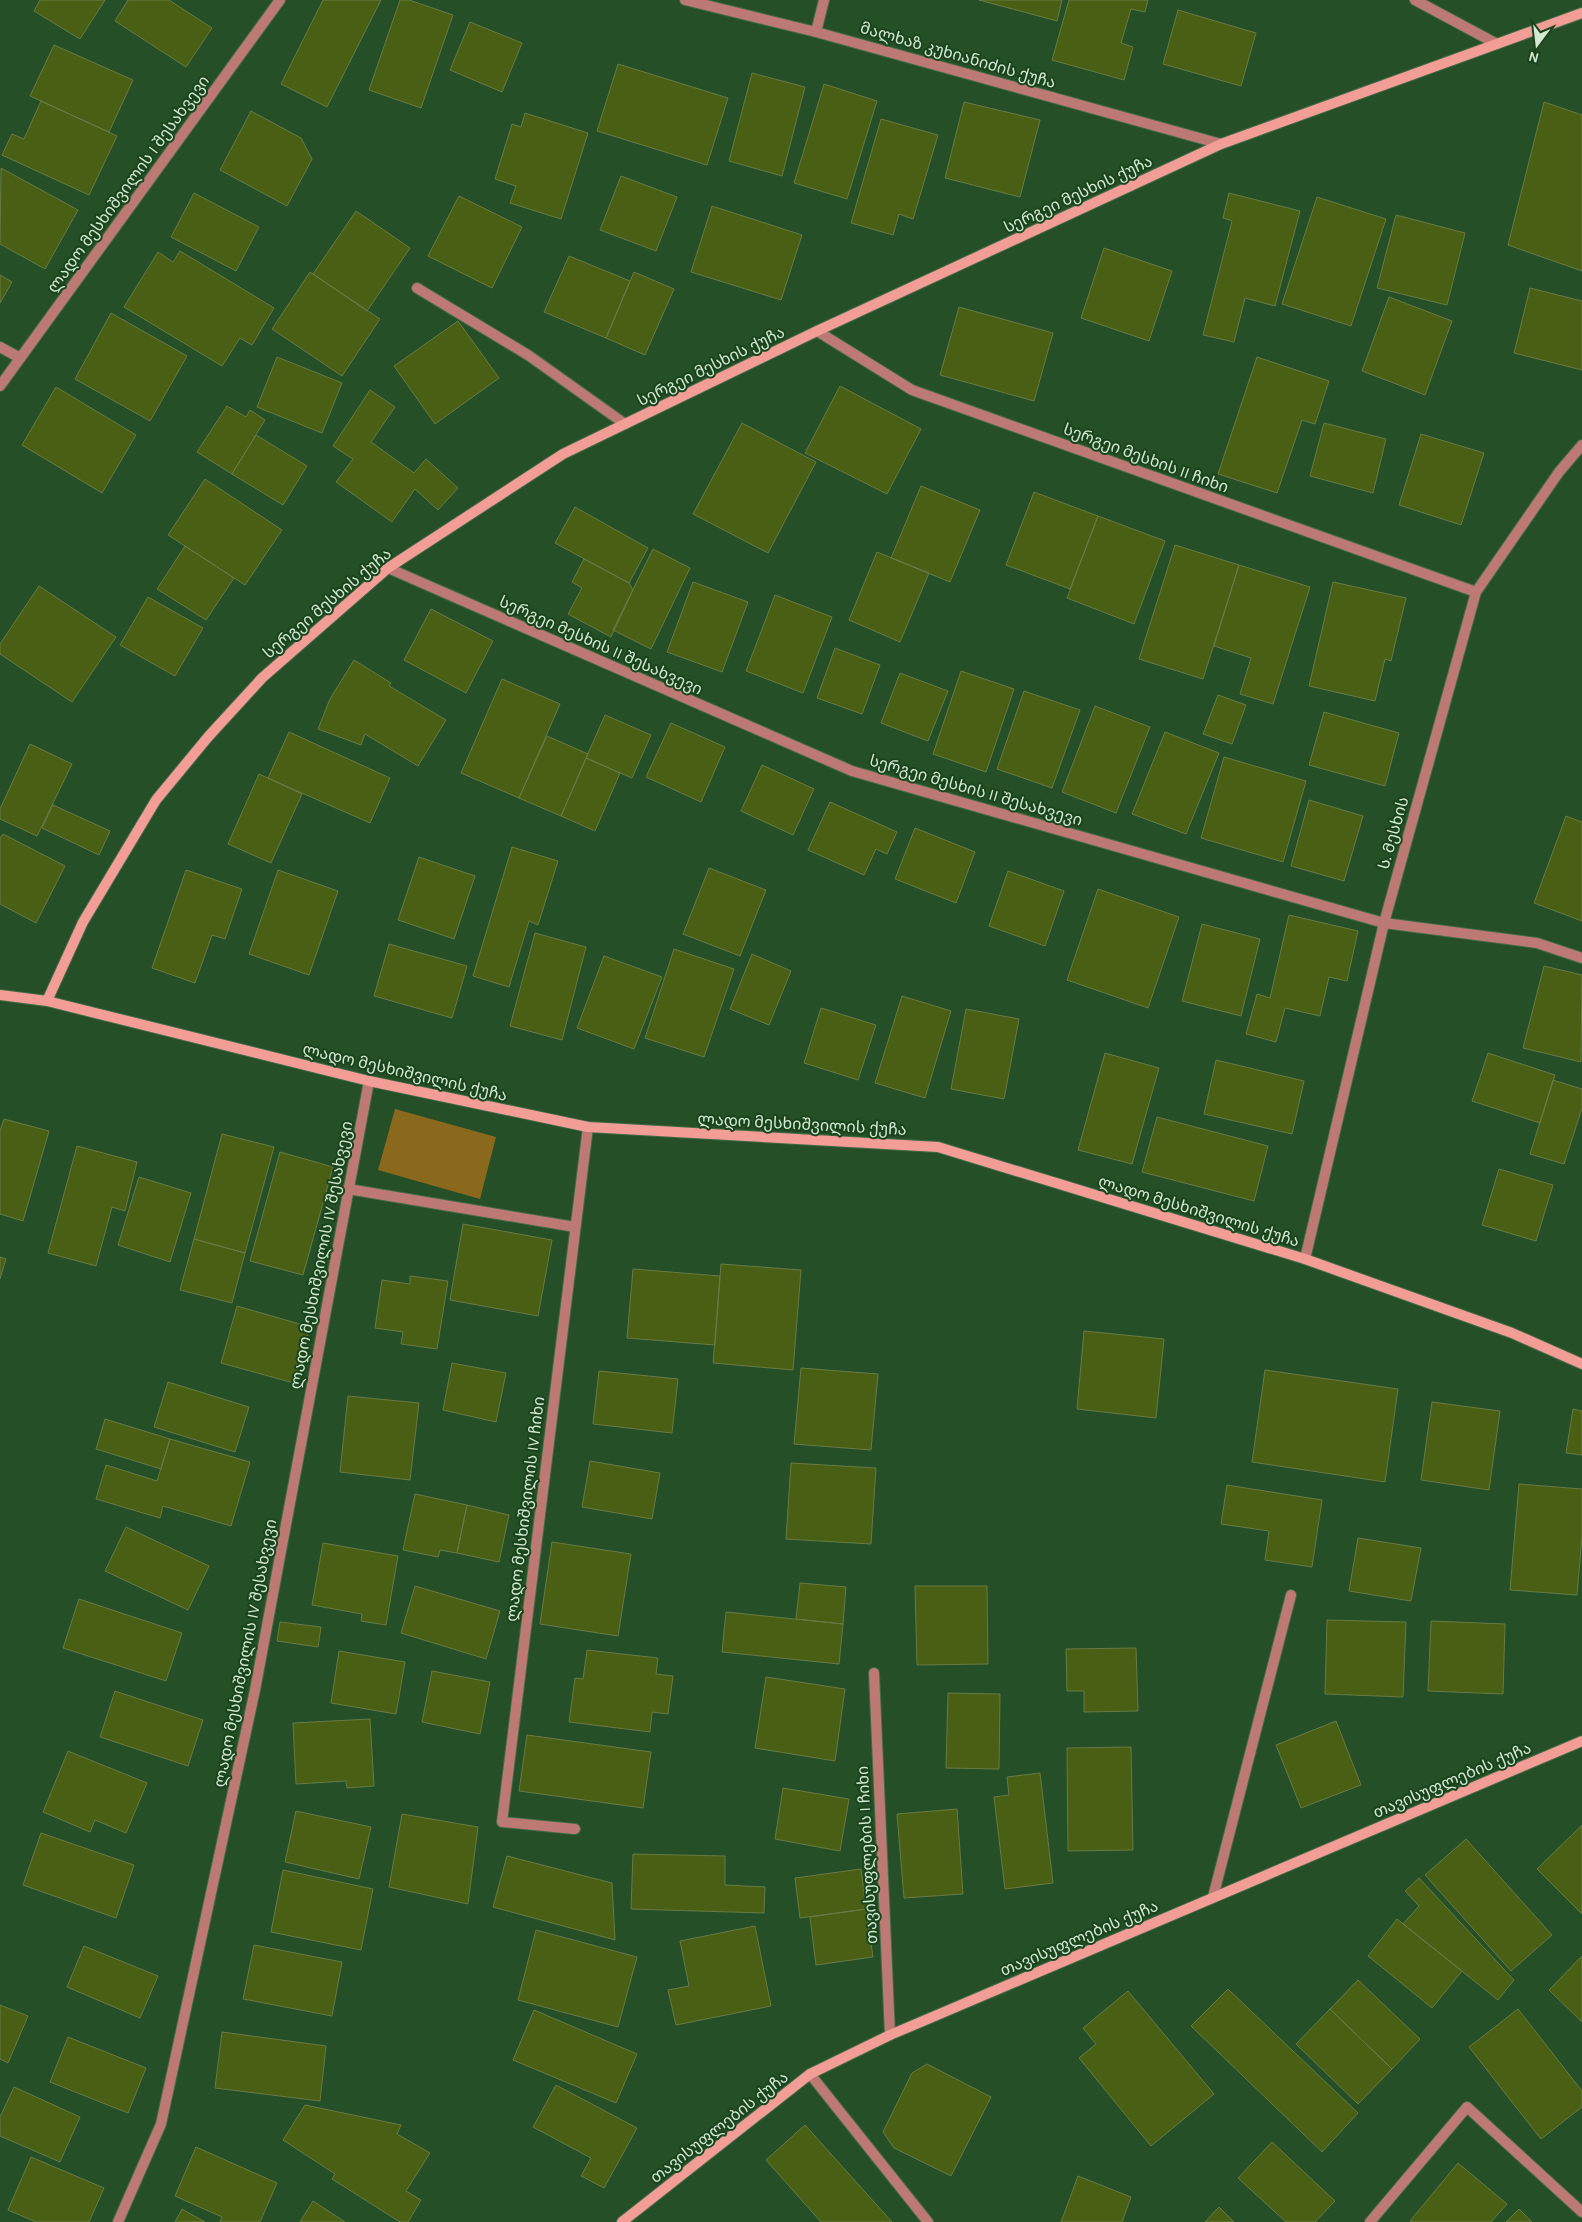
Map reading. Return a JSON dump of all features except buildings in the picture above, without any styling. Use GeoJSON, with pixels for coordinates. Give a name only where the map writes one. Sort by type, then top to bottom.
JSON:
{"type":"FeatureCollection","features":[{"type":"Feature","properties":{"kind":"street","name":"ლადო მესხიშვილის I შესახვევი"},"geometry":{"type":"LineString","coordinates":[[0,386],[280,0]]}},
{"type":"Feature","properties":{"kind":"street","name":"მალხაზ კუხიანიძის ქუჩა"},"geometry":{"type":"LineString","coordinates":[[685,0],[816,32],[1221,144]]}},
{"type":"Feature","properties":{"kind":"street"},"geometry":{"type":"LineString","coordinates":[[816,32],[824,0]]}},
{"type":"Feature","properties":{"kind":"street"},"geometry":{"type":"LineString","coordinates":[[1415,0],[1497,44]]}},
{"type":"Feature","properties":{"kind":"street","name":"სერგეი მესხის ქუჩა"},"geometry":{"type":"LineString","coordinates":[[47,1001],[83,922],[156,800],[208,737],[262,678],[388,568],[563,454],[817,332],[1221,144],[1582,13]]}},
{"type":"Feature","properties":{"kind":"street"},"geometry":{"type":"LineString","coordinates":[[417,288],[528,355],[626,424]]}},
{"type":"Feature","properties":{"kind":"street","name":"სერგეი მესხის II ჩიხი"},"geometry":{"type":"LineString","coordinates":[[817,332],[912,390],[1476,592]]}},
{"type":"Feature","properties":{"kind":"street"},"geometry":{"type":"LineString","coordinates":[[0,347],[20,358]]}},
{"type":"Feature","properties":{"kind":"street","name":"Ს. Მესხის"},"geometry":{"type":"LineString","coordinates":[[1306,1260],[1384,923],[1476,592],[1559,472],[1582,445]]}},
{"type":"Feature","properties":{"kind":"street","name":"სერგეი მესხის II შესახვევი"},"geometry":{"type":"LineString","coordinates":[[388,568],[852,770],[1384,923],[1537,943],[1582,958]]}},
{"type":"Feature","properties":{"kind":"street","name":"ლადო მესხიშვილის ქუჩა"},"geometry":{"type":"LineString","coordinates":[[0,995],[47,1001],[368,1081],[588,1127],[938,1147],[1306,1260],[1512,1333],[1582,1364]]}},
{"type":"Feature","properties":{"kind":"street","name":"ლადო მესხიშვილის IV შესახვევი"},"geometry":{"type":"LineString","coordinates":[[118,2222],[161,2124],[255,1690],[368,1081]]}},
{"type":"Feature","properties":{"kind":"street","name":"ლადო მესხიშვილის IV ჩიხი"},"geometry":{"type":"LineString","coordinates":[[576,1830],[502,1822],[588,1127]]}},
{"type":"Feature","properties":{"kind":"street"},"geometry":{"type":"LineString","coordinates":[[348,1189],[575,1227]]}},
{"type":"Feature","properties":{"kind":"street"},"geometry":{"type":"LineString","coordinates":[[1213,1897],[1291,1596]]}},
{"type":"Feature","properties":{"kind":"street","name":"თავისუფლების I ჩიხი"},"geometry":{"type":"LineString","coordinates":[[874,1673],[890,2035]]}},
{"type":"Feature","properties":{"kind":"street","name":"თავისუფლების ქუჩა"},"geometry":{"type":"LineString","coordinates":[[622,2222],[810,2074],[890,2035],[1582,1741]]}},
{"type":"Feature","properties":{"kind":"street"},"geometry":{"type":"LineString","coordinates":[[810,2074],[928,2222]]}},
{"type":"Feature","properties":{"kind":"street"},"geometry":{"type":"LineString","coordinates":[[1370,2222],[1467,2107],[1582,2212]]}},
{"type":"Feature","properties":{"kind":"shaded area"},"geometry":{"type":"Polygon","coordinates":[[[395,1109],[496,1137],[480,1199],[378,1170],[395,1109]]]}}]}
